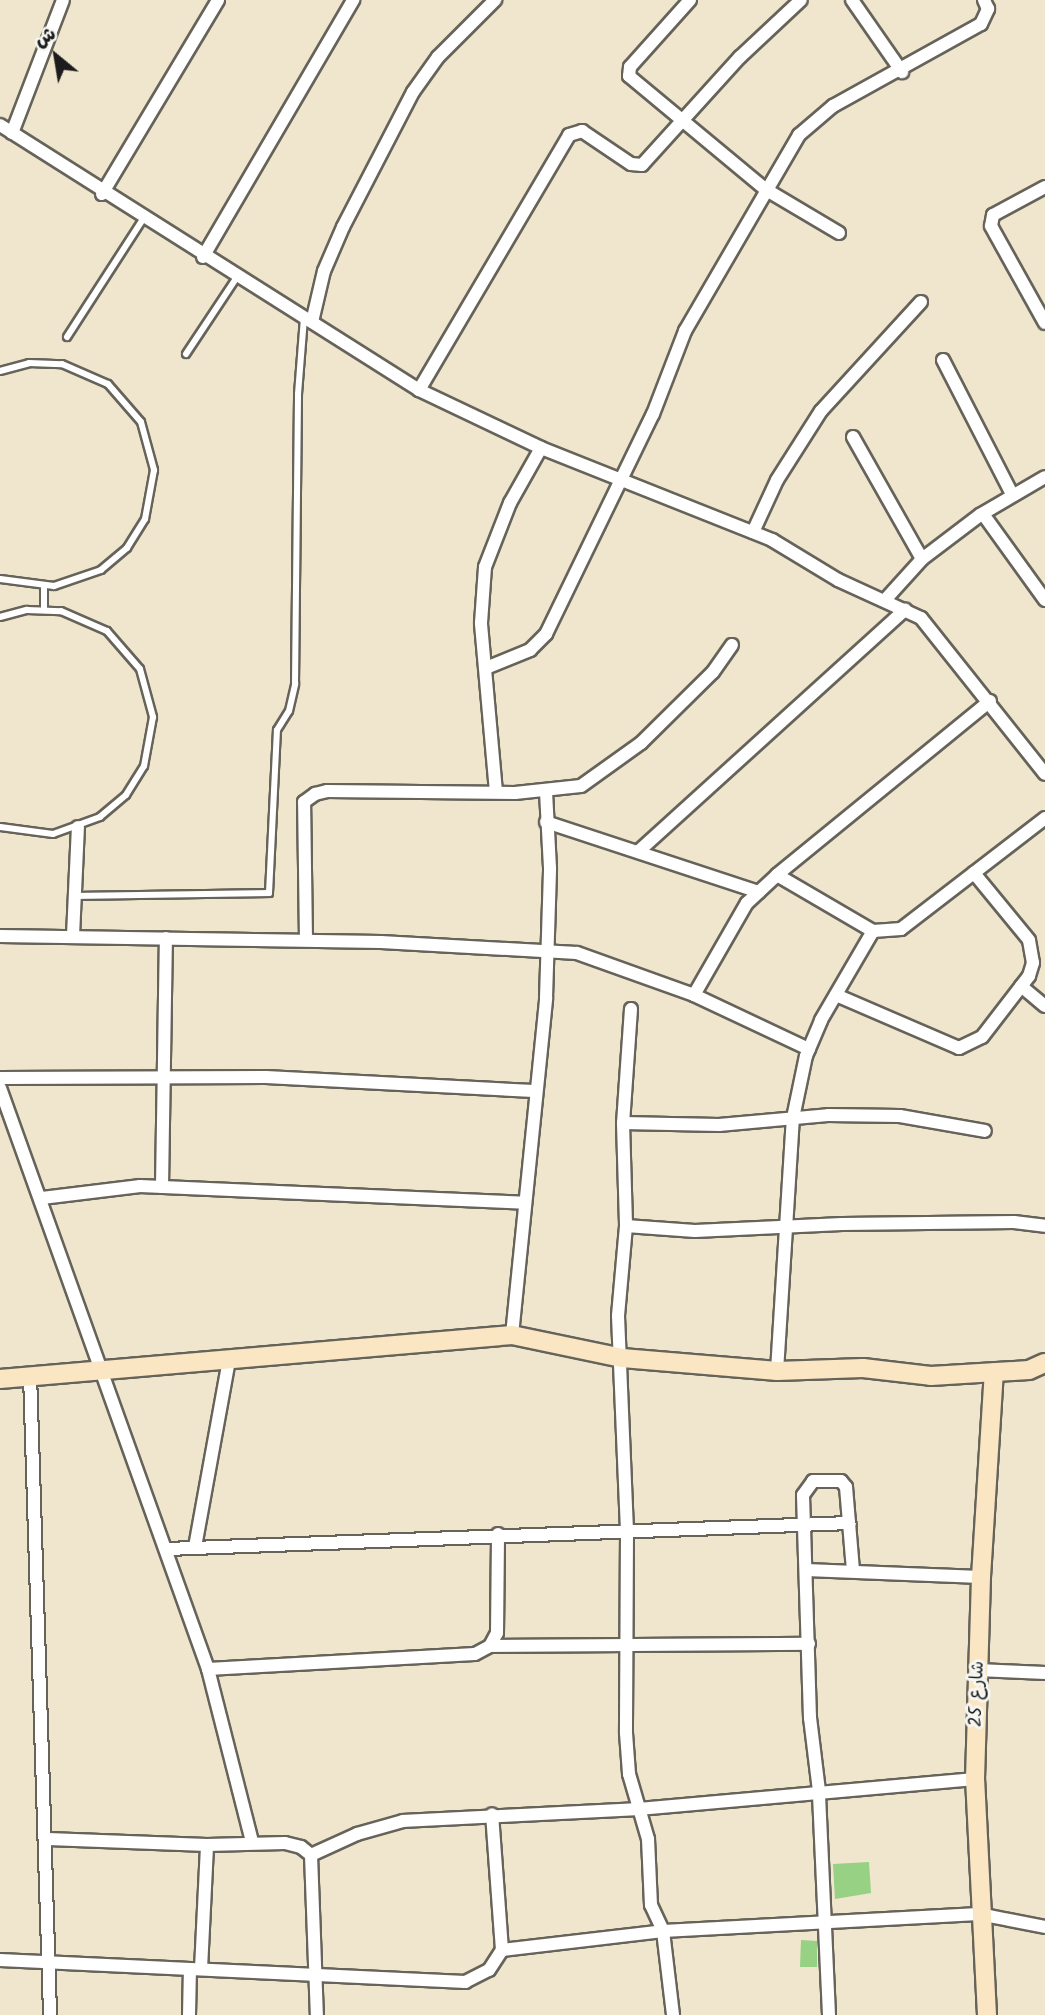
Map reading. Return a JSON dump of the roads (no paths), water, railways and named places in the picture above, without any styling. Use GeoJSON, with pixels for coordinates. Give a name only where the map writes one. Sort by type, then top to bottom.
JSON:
{"type":"FeatureCollection","features":[{"type":"Feature","properties":{"kind":"street"},"geometry":{"type":"LineString","coordinates":[[12,133],[63,0]]}},
{"type":"Feature","properties":{"kind":"street"},"geometry":{"type":"LineString","coordinates":[[102,194],[218,0]]}},
{"type":"Feature","properties":{"kind":"street"},"geometry":{"type":"LineString","coordinates":[[203,257],[353,0]]}},
{"type":"Feature","properties":{"kind":"street"},"geometry":{"type":"LineString","coordinates":[[308,320],[324,271],[343,227],[413,92],[438,57],[495,0]]}},
{"type":"Feature","properties":{"kind":"street"},"geometry":{"type":"LineString","coordinates":[[690,0],[630,67],[629,76],[682,123],[765,189],[839,233]]}},
{"type":"Feature","properties":{"kind":"street"},"geometry":{"type":"LineString","coordinates":[[419,390],[569,135],[582,131],[631,164],[642,165],[740,57],[801,0]]}},
{"type":"Feature","properties":{"kind":"street"},"geometry":{"type":"LineString","coordinates":[[852,0],[902,72]]}},
{"type":"Feature","properties":{"kind":"street"},"geometry":{"type":"LineString","coordinates":[[486,668],[530,650],[546,634],[622,481],[685,331],[765,189],[799,135],[820,115],[902,72],[981,24],[988,9],[984,0]]}},
{"type":"Feature","properties":{"kind":"street"},"geometry":{"type":"LineString","coordinates":[[0,125],[102,194],[419,390],[541,448],[753,532],[838,580],[921,618],[990,701],[1045,774]]}},
{"type":"Feature","properties":{"kind":"street"},"geometry":{"type":"LineString","coordinates":[[1045,187],[993,215],[991,226],[1045,323]]}},
{"type":"Feature","properties":{"kind":"street"},"geometry":{"type":"LineString","coordinates":[[753,532],[777,480],[821,411],[921,302]]}},
{"type":"Feature","properties":{"kind":"street"},"geometry":{"type":"LineString","coordinates":[[943,360],[1012,495]]}},
{"type":"Feature","properties":{"kind":"street"},"geometry":{"type":"LineString","coordinates":[[853,437],[922,559]]}},
{"type":"Feature","properties":{"kind":"street"},"geometry":{"type":"LineString","coordinates":[[496,792],[481,623],[485,566],[510,503],[541,448]]}},
{"type":"Feature","properties":{"kind":"street"},"geometry":{"type":"LineString","coordinates":[[885,600],[922,559],[983,514],[1045,477]]}},
{"type":"Feature","properties":{"kind":"street"},"geometry":{"type":"LineString","coordinates":[[983,514],[1045,600]]}},
{"type":"Feature","properties":{"kind":"street"},"geometry":{"type":"LineString","coordinates":[[640,850],[905,610]]}},
{"type":"Feature","properties":{"kind":"street"},"geometry":{"type":"LineString","coordinates":[[306,940],[304,802],[327,791],[496,792],[546,791],[580,786],[641,743],[713,672],[732,645]]}},
{"type":"Feature","properties":{"kind":"street"},"geometry":{"type":"LineString","coordinates":[[694,995],[747,903],[777,875],[990,701]]}},
{"type":"Feature","properties":{"kind":"street"},"geometry":{"type":"LineString","coordinates":[[512,1335],[549,953],[546,791]]}},
{"type":"Feature","properties":{"kind":"street"},"geometry":{"type":"LineString","coordinates":[[777,875],[873,931],[901,929],[1045,818]]}},
{"type":"Feature","properties":{"kind":"street"},"geometry":{"type":"LineString","coordinates":[[546,821],[640,850],[759,892]]}},
{"type":"Feature","properties":{"kind":"street"},"geometry":{"type":"LineString","coordinates":[[73,936],[78,827]]}},
{"type":"Feature","properties":{"kind":"street"},"geometry":{"type":"LineString","coordinates":[[836,995],[959,1048],[982,1037],[1021,986],[1033,963],[1029,940],[974,873]]}},
{"type":"Feature","properties":{"kind":"street"},"geometry":{"type":"LineString","coordinates":[[777,1371],[789,1226],[793,1118],[809,1049],[873,931]]}},
{"type":"Feature","properties":{"kind":"street"},"geometry":{"type":"LineString","coordinates":[[0,936],[306,940],[577,953],[694,995],[809,1049]]}},
{"type":"Feature","properties":{"kind":"street"},"geometry":{"type":"LineString","coordinates":[[162,1187],[166,938]]}},
{"type":"Feature","properties":{"kind":"street"},"geometry":{"type":"LineString","coordinates":[[1021,986],[1045,1006]]}},
{"type":"Feature","properties":{"kind":"street"},"geometry":{"type":"LineString","coordinates":[[631,1009],[623,1123],[625,1226],[618,1316],[628,1533],[629,1645],[626,1733],[629,1774],[648,1839],[651,1905],[663,1931],[673,2015]]}},
{"type":"Feature","properties":{"kind":"street"},"geometry":{"type":"LineString","coordinates":[[0,1078],[329,1079],[534,1091]]}},
{"type":"Feature","properties":{"kind":"street"},"geometry":{"type":"LineString","coordinates":[[0,1088],[42,1198],[208,1669],[252,1842]]}},
{"type":"Feature","properties":{"kind":"street"},"geometry":{"type":"LineString","coordinates":[[623,1123],[719,1125],[793,1118],[900,1116],[985,1131]]}},
{"type":"Feature","properties":{"kind":"street"},"geometry":{"type":"LineString","coordinates":[[42,1198],[162,1187],[525,1203]]}},
{"type":"Feature","properties":{"kind":"street"},"geometry":{"type":"LineString","coordinates":[[625,1226],[695,1231],[789,1226],[1014,1222],[1045,1226]]}},
{"type":"Feature","properties":{"kind":"street"},"geometry":{"type":"LineString","coordinates":[[0,1379],[30,1374],[512,1335],[622,1358],[777,1371],[863,1368],[931,1376],[1029,1370],[1045,1363]]}},
{"type":"Feature","properties":{"kind":"street"},"geometry":{"type":"LineString","coordinates":[[195,1547],[229,1360]]}},
{"type":"Feature","properties":{"kind":"street","name":"شارع 25"},"geometry":{"type":"LineString","coordinates":[[988,2015],[979,1914],[975,1779],[981,1577],[994,1372]]}},
{"type":"Feature","properties":{"kind":"street"},"geometry":{"type":"LineString","coordinates":[[30,1374],[48,1839],[50,2015]]}},
{"type":"Feature","properties":{"kind":"street"},"geometry":{"type":"LineString","coordinates":[[830,2015],[819,1791],[813,1756],[806,1570],[807,1526],[803,1495],[806,1486],[823,1480],[841,1480],[846,1487],[853,1571]]}},
{"type":"Feature","properties":{"kind":"street"},"geometry":{"type":"LineString","coordinates":[[167,1549],[498,1534],[628,1533],[850,1523]]}},
{"type":"Feature","properties":{"kind":"street"},"geometry":{"type":"LineString","coordinates":[[490,1646],[497,1633],[498,1534]]}},
{"type":"Feature","properties":{"kind":"street"},"geometry":{"type":"LineString","coordinates":[[806,1570],[981,1577]]}},
{"type":"Feature","properties":{"kind":"street"},"geometry":{"type":"LineString","coordinates":[[208,1669],[475,1654],[490,1646],[809,1644]]}},
{"type":"Feature","properties":{"kind":"street"},"geometry":{"type":"LineString","coordinates":[[978,1671],[1045,1673]]}},
{"type":"Feature","properties":{"kind":"street"},"geometry":{"type":"LineString","coordinates":[[48,1839],[207,1845],[285,1843],[311,1855],[357,1834],[402,1821],[492,1814],[639,1809],[975,1779]]}},
{"type":"Feature","properties":{"kind":"street"},"geometry":{"type":"LineString","coordinates":[[0,1960],[465,1982],[489,1970],[502,1950],[492,1814]]}},
{"type":"Feature","properties":{"kind":"street"},"geometry":{"type":"LineString","coordinates":[[189,2015],[207,1845]]}},
{"type":"Feature","properties":{"kind":"street"},"geometry":{"type":"LineString","coordinates":[[311,1855],[317,2015]]}},
{"type":"Feature","properties":{"kind":"street"},"geometry":{"type":"LineString","coordinates":[[502,1950],[663,1931],[825,1920],[979,1914],[1045,1927]]}},
{"type":"Feature","properties":{"kind":"lane"},"geometry":{"type":"LineString","coordinates":[[67,337],[143,219]]}},
{"type":"Feature","properties":{"kind":"lane"},"geometry":{"type":"LineString","coordinates":[[186,354],[237,277]]}},
{"type":"Feature","properties":{"kind":"lane"},"geometry":{"type":"LineString","coordinates":[[76,896],[269,893],[277,730],[289,711],[295,684],[298,394],[308,320]]}},
{"type":"Feature","properties":{"kind":"lane"},"geometry":{"type":"LineString","coordinates":[[0,371],[46,363],[94,375],[132,408],[152,453],[150,503],[127,548],[86,578],[44,587],[0,579]]}},
{"type":"Feature","properties":{"kind":"lane"},"geometry":{"type":"LineString","coordinates":[[44,587],[44,610]]}},
{"type":"Feature","properties":{"kind":"lane"},"geometry":{"type":"LineString","coordinates":[[0,618],[44,610],[77,616],[107,631],[140,669],[151,701],[152,734],[136,781],[114,807],[78,827],[36,834],[0,827]]}}]}
